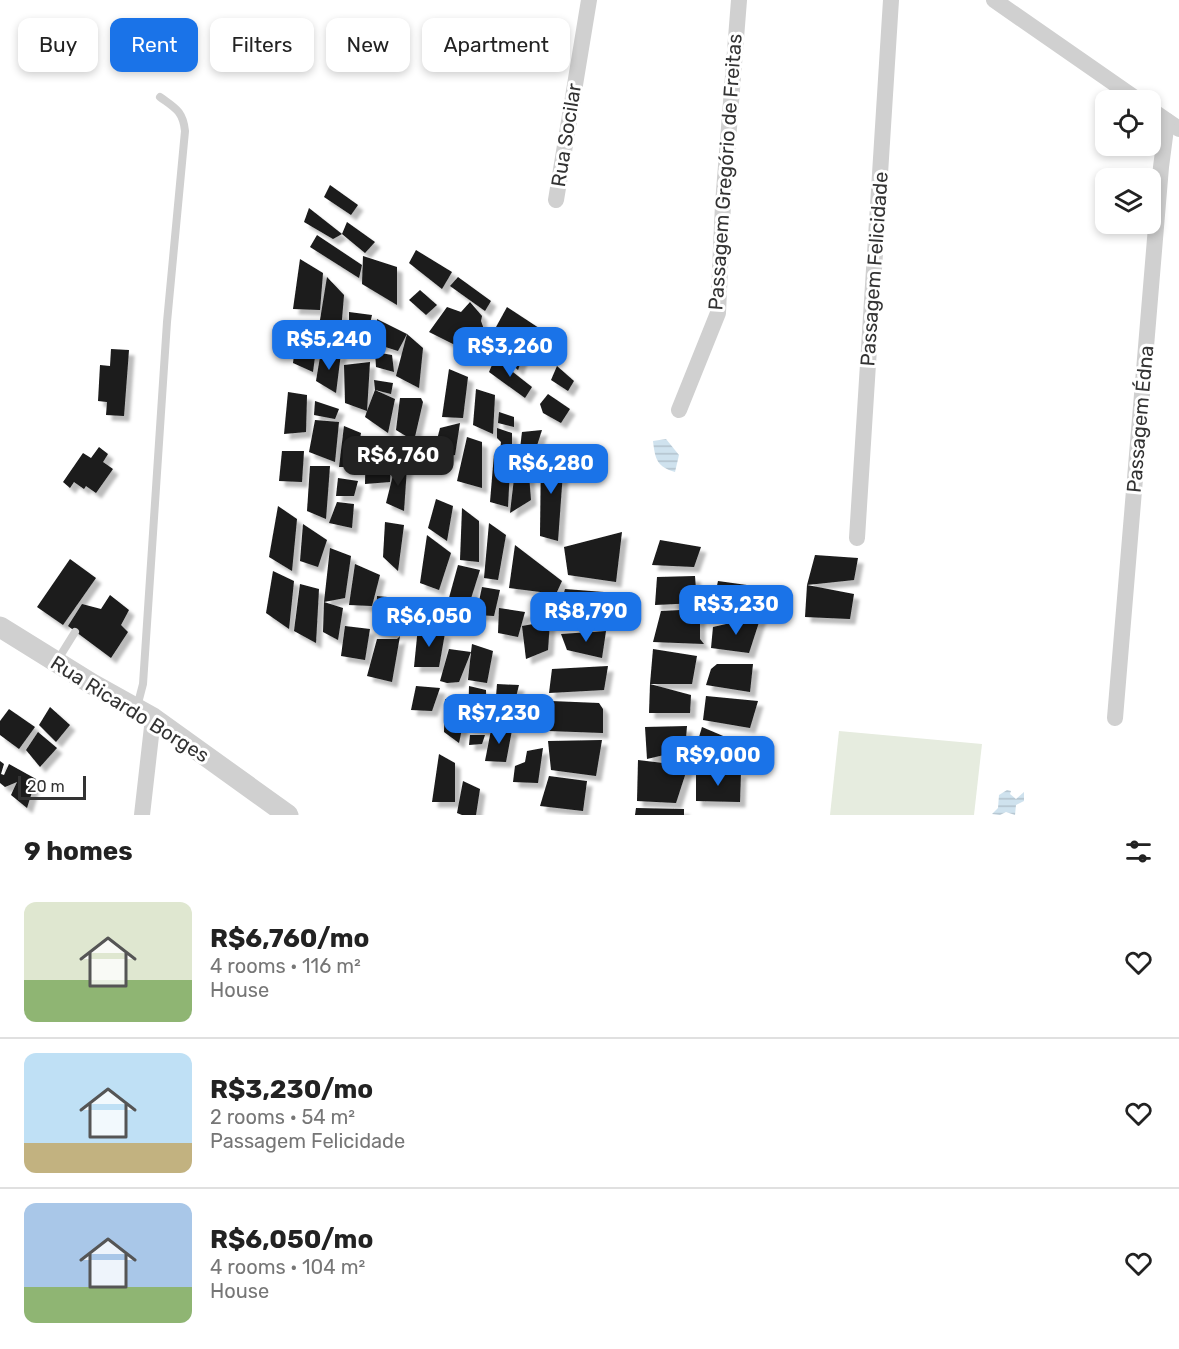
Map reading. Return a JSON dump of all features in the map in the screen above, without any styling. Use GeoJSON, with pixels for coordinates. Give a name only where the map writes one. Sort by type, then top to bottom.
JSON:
{"type":"FeatureCollection","features":[{"type":"Feature","properties":{"kind":"street","name":"Rua Socilar"},"geometry":{"type":"LineString","coordinates":[[556,200],[589,0]]}},
{"type":"Feature","properties":{"kind":"street","name":"Passagem Gregório de Freitas"},"geometry":{"type":"LineString","coordinates":[[679,410],[718,313],[723,204],[739,0]]}},
{"type":"Feature","properties":{"kind":"street","name":"Passagem Felicidade"},"geometry":{"type":"LineString","coordinates":[[857,538],[891,0]]}},
{"type":"Feature","properties":{"kind":"street"},"geometry":{"type":"LineString","coordinates":[[994,0],[1012,6],[1125,90]]}},
{"type":"Feature","properties":{"kind":"street","name":"Passagem Édna"},"geometry":{"type":"LineString","coordinates":[[1115,718],[1161,167],[1173,125]]}},
{"type":"Feature","properties":{"kind":"street","name":"Rua Ricardo Borges"},"geometry":{"type":"LineString","coordinates":[[0,627],[145,714],[288,815]]}},
{"type":"Feature","properties":{"kind":"street"},"geometry":{"type":"LineString","coordinates":[[142,815],[145,714]]}},
{"type":"Feature","properties":{"kind":"lane"},"geometry":{"type":"LineString","coordinates":[[145,714],[142,684],[166,322],[185,131],[184,120],[180,112],[160,97]]}},
{"type":"Feature","properties":{"kind":"lane"},"geometry":{"type":"LineString","coordinates":[[57,662],[75,632]]}},
{"type":"Feature","properties":{"kind":"shaded area"},"geometry":{"type":"Polygon","coordinates":[[[839,731],[982,744],[974,815],[830,815],[839,731]]]}},
{"type":"Feature","properties":{"kind":"water"},"geometry":{"type":"Polygon","coordinates":[[[666,439],[679,455],[675,472],[664,468],[655,453],[653,441],[666,439]]]}},
{"type":"Feature","properties":{"kind":"water"},"geometry":{"type":"Polygon","coordinates":[[[1007,790],[1011,791],[1010,794],[1016,799],[1024,792],[1024,801],[1016,805],[1015,815],[1006,812],[1000,815],[992,814],[998,808],[999,795],[1007,790]]]}},
{"type":"Feature","properties":{"kind":"building"},"geometry":{"type":"Polygon","coordinates":[[[330,185],[358,205],[351,215],[324,197],[330,185]]]}},
{"type":"Feature","properties":{"kind":"building"},"geometry":{"type":"Polygon","coordinates":[[[309,208],[342,234],[333,239],[304,222],[309,208]]]}},
{"type":"Feature","properties":{"kind":"building"},"geometry":{"type":"Polygon","coordinates":[[[347,222],[375,242],[365,253],[342,234],[347,222]]]}},
{"type":"Feature","properties":{"kind":"building"},"geometry":{"type":"Polygon","coordinates":[[[317,235],[362,265],[359,278],[310,247],[317,235]]]}},
{"type":"Feature","properties":{"kind":"building"},"geometry":{"type":"Polygon","coordinates":[[[416,250],[452,272],[442,289],[409,263],[416,250]]]}},
{"type":"Feature","properties":{"kind":"building"},"geometry":{"type":"Polygon","coordinates":[[[363,256],[397,267],[397,305],[362,284],[363,256]]]}},
{"type":"Feature","properties":{"kind":"building"},"geometry":{"type":"Polygon","coordinates":[[[300,259],[323,273],[320,310],[293,309],[300,259]]]}},
{"type":"Feature","properties":{"kind":"building"},"geometry":{"type":"Polygon","coordinates":[[[327,277],[344,295],[341,331],[318,333],[313,372],[293,363],[298,324],[319,326],[327,277]]]}},
{"type":"Feature","properties":{"kind":"building"},"geometry":{"type":"Polygon","coordinates":[[[458,277],[491,301],[485,311],[450,286],[458,277]]]}},
{"type":"Feature","properties":{"kind":"building"},"geometry":{"type":"Polygon","coordinates":[[[420,290],[437,305],[426,315],[409,300],[420,290]]]}},
{"type":"Feature","properties":{"kind":"building"},"geometry":{"type":"Polygon","coordinates":[[[470,302],[482,316],[481,321],[486,335],[478,350],[467,351],[429,332],[447,307],[461,312],[470,302]]]}},
{"type":"Feature","properties":{"kind":"building"},"geometry":{"type":"Polygon","coordinates":[[[507,307],[539,328],[528,347],[496,327],[507,307]]]}},
{"type":"Feature","properties":{"kind":"building"},"geometry":{"type":"Polygon","coordinates":[[[349,312],[372,315],[364,350],[349,345],[349,312]]]}},
{"type":"Feature","properties":{"kind":"building"},"geometry":{"type":"Polygon","coordinates":[[[377,319],[407,334],[398,351],[376,344],[377,319]]]}},
{"type":"Feature","properties":{"kind":"building"},"geometry":{"type":"Polygon","coordinates":[[[407,334],[423,348],[419,388],[396,376],[407,334]]]}},
{"type":"Feature","properties":{"kind":"building"},"geometry":{"type":"Polygon","coordinates":[[[502,337],[524,353],[518,370],[495,349],[502,337]]]}},
{"type":"Feature","properties":{"kind":"building"},"geometry":{"type":"Polygon","coordinates":[[[111,349],[129,350],[124,416],[106,415],[107,402],[98,401],[100,365],[110,366],[111,349]]]}},
{"type":"Feature","properties":{"kind":"building"},"geometry":{"type":"Polygon","coordinates":[[[375,352],[392,355],[394,372],[376,367],[375,352]]]}},
{"type":"Feature","properties":{"kind":"building"},"geometry":{"type":"Polygon","coordinates":[[[341,353],[336,393],[316,381],[320,357],[341,353]]]}},
{"type":"Feature","properties":{"kind":"building"},"geometry":{"type":"Polygon","coordinates":[[[495,358],[532,387],[525,398],[489,372],[495,358]]]}},
{"type":"Feature","properties":{"kind":"building"},"geometry":{"type":"Polygon","coordinates":[[[370,362],[367,411],[345,403],[344,365],[370,362]]]}},
{"type":"Feature","properties":{"kind":"building"},"geometry":{"type":"Polygon","coordinates":[[[557,366],[574,381],[568,391],[551,380],[557,366]]]}},
{"type":"Feature","properties":{"kind":"building"},"geometry":{"type":"Polygon","coordinates":[[[449,369],[468,377],[463,418],[442,417],[449,369]]]}},
{"type":"Feature","properties":{"kind":"building"},"geometry":{"type":"Polygon","coordinates":[[[374,380],[393,383],[391,394],[375,390],[374,380]]]}},
{"type":"Feature","properties":{"kind":"building"},"geometry":{"type":"Polygon","coordinates":[[[476,389],[495,395],[493,434],[473,425],[476,389]]]}},
{"type":"Feature","properties":{"kind":"building"},"geometry":{"type":"Polygon","coordinates":[[[375,390],[395,399],[388,433],[365,417],[375,390]]]}},
{"type":"Feature","properties":{"kind":"building"},"geometry":{"type":"Polygon","coordinates":[[[288,392],[307,395],[306,432],[284,434],[288,392]]]}},
{"type":"Feature","properties":{"kind":"building"},"geometry":{"type":"Polygon","coordinates":[[[548,394],[570,409],[561,423],[543,413],[540,404],[548,394]]]}},
{"type":"Feature","properties":{"kind":"building"},"geometry":{"type":"Polygon","coordinates":[[[400,398],[421,398],[423,402],[414,441],[396,430],[400,398]]]}},
{"type":"Feature","properties":{"kind":"building"},"geometry":{"type":"Polygon","coordinates":[[[315,401],[339,409],[335,419],[314,415],[315,401]]]}},
{"type":"Feature","properties":{"kind":"building"},"geometry":{"type":"Polygon","coordinates":[[[499,412],[514,417],[514,427],[498,423],[499,412]]]}},
{"type":"Feature","properties":{"kind":"building"},"geometry":{"type":"Polygon","coordinates":[[[315,420],[339,422],[335,462],[309,452],[315,420]]]}},
{"type":"Feature","properties":{"kind":"building"},"geometry":{"type":"Polygon","coordinates":[[[460,423],[455,455],[432,459],[440,428],[460,423]]]}},
{"type":"Feature","properties":{"kind":"building"},"geometry":{"type":"Polygon","coordinates":[[[344,426],[361,433],[355,467],[339,467],[344,426]]]}},
{"type":"Feature","properties":{"kind":"building"},"geometry":{"type":"Polygon","coordinates":[[[497,428],[512,433],[512,454],[500,452],[501,442],[497,438],[497,428]]]}},
{"type":"Feature","properties":{"kind":"building"},"geometry":{"type":"Polygon","coordinates":[[[542,430],[532,461],[519,457],[522,432],[542,430]]]}},
{"type":"Feature","properties":{"kind":"building"},"geometry":{"type":"Polygon","coordinates":[[[366,437],[391,452],[390,482],[365,484],[366,437]]]}},
{"type":"Feature","properties":{"kind":"building"},"geometry":{"type":"Polygon","coordinates":[[[467,437],[482,442],[482,488],[457,481],[467,437]]]}},
{"type":"Feature","properties":{"kind":"building"},"geometry":{"type":"Polygon","coordinates":[[[99,447],[108,454],[103,462],[113,469],[96,493],[74,482],[70,488],[63,482],[83,453],[91,458],[99,447]]]}},
{"type":"Feature","properties":{"kind":"building"},"geometry":{"type":"Polygon","coordinates":[[[541,450],[564,458],[558,541],[540,536],[541,450]]]}},
{"type":"Feature","properties":{"kind":"building"},"geometry":{"type":"Polygon","coordinates":[[[282,451],[304,451],[302,482],[279,481],[282,451]]]}},
{"type":"Feature","properties":{"kind":"building"},"geometry":{"type":"Polygon","coordinates":[[[494,454],[510,468],[508,507],[490,502],[494,454]]]}},
{"type":"Feature","properties":{"kind":"building"},"geometry":{"type":"Polygon","coordinates":[[[397,459],[407,467],[404,511],[386,503],[397,459]]]}},
{"type":"Feature","properties":{"kind":"building"},"geometry":{"type":"Polygon","coordinates":[[[310,466],[330,466],[326,519],[307,511],[310,466]]]}},
{"type":"Feature","properties":{"kind":"building"},"geometry":{"type":"Polygon","coordinates":[[[515,470],[529,475],[531,500],[510,513],[515,470]]]}},
{"type":"Feature","properties":{"kind":"building"},"geometry":{"type":"Polygon","coordinates":[[[338,478],[358,481],[354,496],[336,496],[338,478]]]}},
{"type":"Feature","properties":{"kind":"building"},"geometry":{"type":"Polygon","coordinates":[[[436,499],[453,506],[447,541],[428,528],[436,499]]]}},
{"type":"Feature","properties":{"kind":"building"},"geometry":{"type":"Polygon","coordinates":[[[337,502],[354,504],[352,528],[329,523],[337,502]]]}},
{"type":"Feature","properties":{"kind":"building"},"geometry":{"type":"Polygon","coordinates":[[[278,506],[297,519],[292,571],[269,557],[278,506]]]}},
{"type":"Feature","properties":{"kind":"building"},"geometry":{"type":"Polygon","coordinates":[[[462,508],[479,521],[479,562],[460,560],[462,508]]]}},
{"type":"Feature","properties":{"kind":"building"},"geometry":{"type":"Polygon","coordinates":[[[385,522],[404,525],[398,571],[383,557],[385,522]]]}},
{"type":"Feature","properties":{"kind":"building"},"geometry":{"type":"Polygon","coordinates":[[[489,523],[506,535],[498,580],[484,578],[489,523]]]}},
{"type":"Feature","properties":{"kind":"building"},"geometry":{"type":"Polygon","coordinates":[[[303,524],[327,540],[318,567],[300,561],[303,524]]]}},
{"type":"Feature","properties":{"kind":"building"},"geometry":{"type":"Polygon","coordinates":[[[622,532],[616,582],[568,575],[564,547],[622,532]]]}},
{"type":"Feature","properties":{"kind":"building"},"geometry":{"type":"Polygon","coordinates":[[[427,535],[451,553],[439,590],[420,583],[427,535]]]}},
{"type":"Feature","properties":{"kind":"building"},"geometry":{"type":"Polygon","coordinates":[[[660,540],[701,547],[694,567],[652,565],[660,540]]]}},
{"type":"Feature","properties":{"kind":"building"},"geometry":{"type":"Polygon","coordinates":[[[515,545],[562,581],[556,594],[509,588],[515,545]]]}},
{"type":"Feature","properties":{"kind":"building"},"geometry":{"type":"Polygon","coordinates":[[[330,548],[351,556],[345,598],[324,602],[330,548]]]}},
{"type":"Feature","properties":{"kind":"building"},"geometry":{"type":"Polygon","coordinates":[[[815,555],[858,558],[854,580],[807,585],[815,555]]]}},
{"type":"Feature","properties":{"kind":"building"},"geometry":{"type":"Polygon","coordinates":[[[70,559],[96,578],[63,625],[37,607],[70,559]]]}},
{"type":"Feature","properties":{"kind":"building"},"geometry":{"type":"Polygon","coordinates":[[[355,564],[380,575],[372,606],[349,605],[355,564]]]}},
{"type":"Feature","properties":{"kind":"building"},"geometry":{"type":"Polygon","coordinates":[[[458,565],[480,570],[467,611],[447,605],[458,565]]]}},
{"type":"Feature","properties":{"kind":"building"},"geometry":{"type":"Polygon","coordinates":[[[273,571],[294,581],[289,629],[266,613],[273,571]]]}},
{"type":"Feature","properties":{"kind":"building"},"geometry":{"type":"Polygon","coordinates":[[[695,576],[697,603],[655,605],[657,577],[695,576]]]}},
{"type":"Feature","properties":{"kind":"building"},"geometry":{"type":"Polygon","coordinates":[[[718,581],[754,586],[754,612],[710,617],[718,581]]]}},
{"type":"Feature","properties":{"kind":"building"},"geometry":{"type":"Polygon","coordinates":[[[300,584],[319,589],[316,643],[294,631],[300,584]]]}},
{"type":"Feature","properties":{"kind":"building"},"geometry":{"type":"Polygon","coordinates":[[[807,585],[854,594],[850,619],[805,617],[807,585]]]}},
{"type":"Feature","properties":{"kind":"building"},"geometry":{"type":"Polygon","coordinates":[[[482,587],[500,590],[494,616],[476,615],[482,587]]]}},
{"type":"Feature","properties":{"kind":"building"},"geometry":{"type":"Polygon","coordinates":[[[565,589],[604,592],[605,613],[557,617],[565,589]]]}},
{"type":"Feature","properties":{"kind":"building"},"geometry":{"type":"Polygon","coordinates":[[[110,595],[129,610],[121,625],[128,632],[111,658],[68,626],[82,604],[101,609],[110,595]]]}},
{"type":"Feature","properties":{"kind":"building"},"geometry":{"type":"Polygon","coordinates":[[[377,596],[398,598],[393,635],[376,630],[377,596]]]}},
{"type":"Feature","properties":{"kind":"building"},"geometry":{"type":"Polygon","coordinates":[[[324,602],[343,608],[338,640],[323,632],[324,602]]]}},
{"type":"Feature","properties":{"kind":"building"},"geometry":{"type":"Polygon","coordinates":[[[499,608],[525,612],[518,637],[498,633],[499,608]]]}},
{"type":"Feature","properties":{"kind":"building"},"geometry":{"type":"Polygon","coordinates":[[[700,609],[700,639],[704,644],[653,642],[661,611],[700,609]]]}},
{"type":"Feature","properties":{"kind":"building"},"geometry":{"type":"Polygon","coordinates":[[[761,616],[749,653],[711,648],[713,627],[761,616]]]}},
{"type":"Feature","properties":{"kind":"building"},"geometry":{"type":"Polygon","coordinates":[[[550,621],[548,650],[526,659],[522,626],[550,621]]]}},
{"type":"Feature","properties":{"kind":"building"},"geometry":{"type":"Polygon","coordinates":[[[345,626],[370,629],[365,660],[341,656],[345,626]]]}},
{"type":"Feature","properties":{"kind":"building"},"geometry":{"type":"Polygon","coordinates":[[[418,627],[445,633],[439,667],[414,667],[418,627]]]}},
{"type":"Feature","properties":{"kind":"building"},"geometry":{"type":"Polygon","coordinates":[[[606,631],[602,658],[567,650],[561,634],[606,631]]]}},
{"type":"Feature","properties":{"kind":"building"},"geometry":{"type":"Polygon","coordinates":[[[400,636],[392,682],[367,676],[377,639],[397,639],[400,636]]]}},
{"type":"Feature","properties":{"kind":"building"},"geometry":{"type":"Polygon","coordinates":[[[472,644],[493,651],[487,683],[468,680],[472,644]]]}},
{"type":"Feature","properties":{"kind":"building"},"geometry":{"type":"Polygon","coordinates":[[[449,649],[471,652],[459,682],[440,681],[449,649]]]}},
{"type":"Feature","properties":{"kind":"building"},"geometry":{"type":"Polygon","coordinates":[[[653,649],[697,656],[692,684],[650,684],[653,649]]]}},
{"type":"Feature","properties":{"kind":"building"},"geometry":{"type":"Polygon","coordinates":[[[717,664],[753,664],[750,692],[706,685],[711,669],[717,664]]]}},
{"type":"Feature","properties":{"kind":"building"},"geometry":{"type":"Polygon","coordinates":[[[608,666],[604,690],[549,693],[552,669],[608,666]]]}},
{"type":"Feature","properties":{"kind":"building"},"geometry":{"type":"Polygon","coordinates":[[[497,684],[519,685],[510,721],[494,721],[497,684]]]}},
{"type":"Feature","properties":{"kind":"building"},"geometry":{"type":"Polygon","coordinates":[[[650,684],[691,695],[690,713],[649,713],[650,684]]]}},
{"type":"Feature","properties":{"kind":"building"},"geometry":{"type":"Polygon","coordinates":[[[416,686],[440,688],[432,711],[411,710],[416,686]]]}},
{"type":"Feature","properties":{"kind":"building"},"geometry":{"type":"Polygon","coordinates":[[[469,686],[486,690],[487,730],[468,727],[469,686]]]}},
{"type":"Feature","properties":{"kind":"building"},"geometry":{"type":"Polygon","coordinates":[[[706,696],[758,701],[750,728],[703,720],[706,696]]]}},
{"type":"Feature","properties":{"kind":"building"},"geometry":{"type":"Polygon","coordinates":[[[445,699],[468,701],[459,743],[444,732],[445,699]]]}},
{"type":"Feature","properties":{"kind":"building"},"geometry":{"type":"Polygon","coordinates":[[[551,701],[599,703],[603,709],[603,733],[549,731],[551,701]]]}},
{"type":"Feature","properties":{"kind":"building"},"geometry":{"type":"Polygon","coordinates":[[[50,707],[70,725],[56,742],[39,725],[50,707]]]}},
{"type":"Feature","properties":{"kind":"building"},"geometry":{"type":"Polygon","coordinates":[[[9,709],[35,727],[19,749],[0,735],[0,721],[9,709]]]}},
{"type":"Feature","properties":{"kind":"building"},"geometry":{"type":"Polygon","coordinates":[[[492,725],[512,730],[506,762],[485,761],[492,725]]]}},
{"type":"Feature","properties":{"kind":"building"},"geometry":{"type":"Polygon","coordinates":[[[687,726],[685,750],[647,759],[645,727],[687,726]]]}},
{"type":"Feature","properties":{"kind":"building"},"geometry":{"type":"Polygon","coordinates":[[[702,727],[742,744],[739,760],[693,757],[702,727]]]}},
{"type":"Feature","properties":{"kind":"building"},"geometry":{"type":"Polygon","coordinates":[[[38,732],[57,748],[40,767],[26,750],[38,732]]]}},
{"type":"Feature","properties":{"kind":"building"},"geometry":{"type":"Polygon","coordinates":[[[470,735],[485,735],[482,744],[469,745],[470,735]]]}},
{"type":"Feature","properties":{"kind":"building"},"geometry":{"type":"Polygon","coordinates":[[[602,740],[596,776],[551,770],[548,741],[602,740]]]}},
{"type":"Feature","properties":{"kind":"building"},"geometry":{"type":"Polygon","coordinates":[[[543,748],[538,783],[513,782],[515,766],[525,762],[527,751],[543,748]]]}},
{"type":"Feature","properties":{"kind":"building"},"geometry":{"type":"Polygon","coordinates":[[[439,754],[455,763],[455,802],[432,802],[439,754]]]}},
{"type":"Feature","properties":{"kind":"building"},"geometry":{"type":"Polygon","coordinates":[[[638,760],[688,766],[676,803],[637,801],[638,760]]]}},
{"type":"Feature","properties":{"kind":"building"},"geometry":{"type":"Polygon","coordinates":[[[0,761],[4,764],[1,774],[4,775],[9,764],[36,779],[27,808],[11,795],[17,782],[5,787],[0,783],[0,761]]]}},
{"type":"Feature","properties":{"kind":"building"},"geometry":{"type":"Polygon","coordinates":[[[696,772],[741,772],[740,802],[696,801],[696,772]]]}},
{"type":"Feature","properties":{"kind":"building"},"geometry":{"type":"Polygon","coordinates":[[[549,776],[587,781],[583,811],[540,806],[549,776]]]}},
{"type":"Feature","properties":{"kind":"building"},"geometry":{"type":"Polygon","coordinates":[[[463,781],[480,789],[476,815],[457,813],[463,781]]]}},
{"type":"Feature","properties":{"kind":"building"},"geometry":{"type":"Polygon","coordinates":[[[636,808],[684,809],[684,815],[635,815],[636,808]]]}}]}
